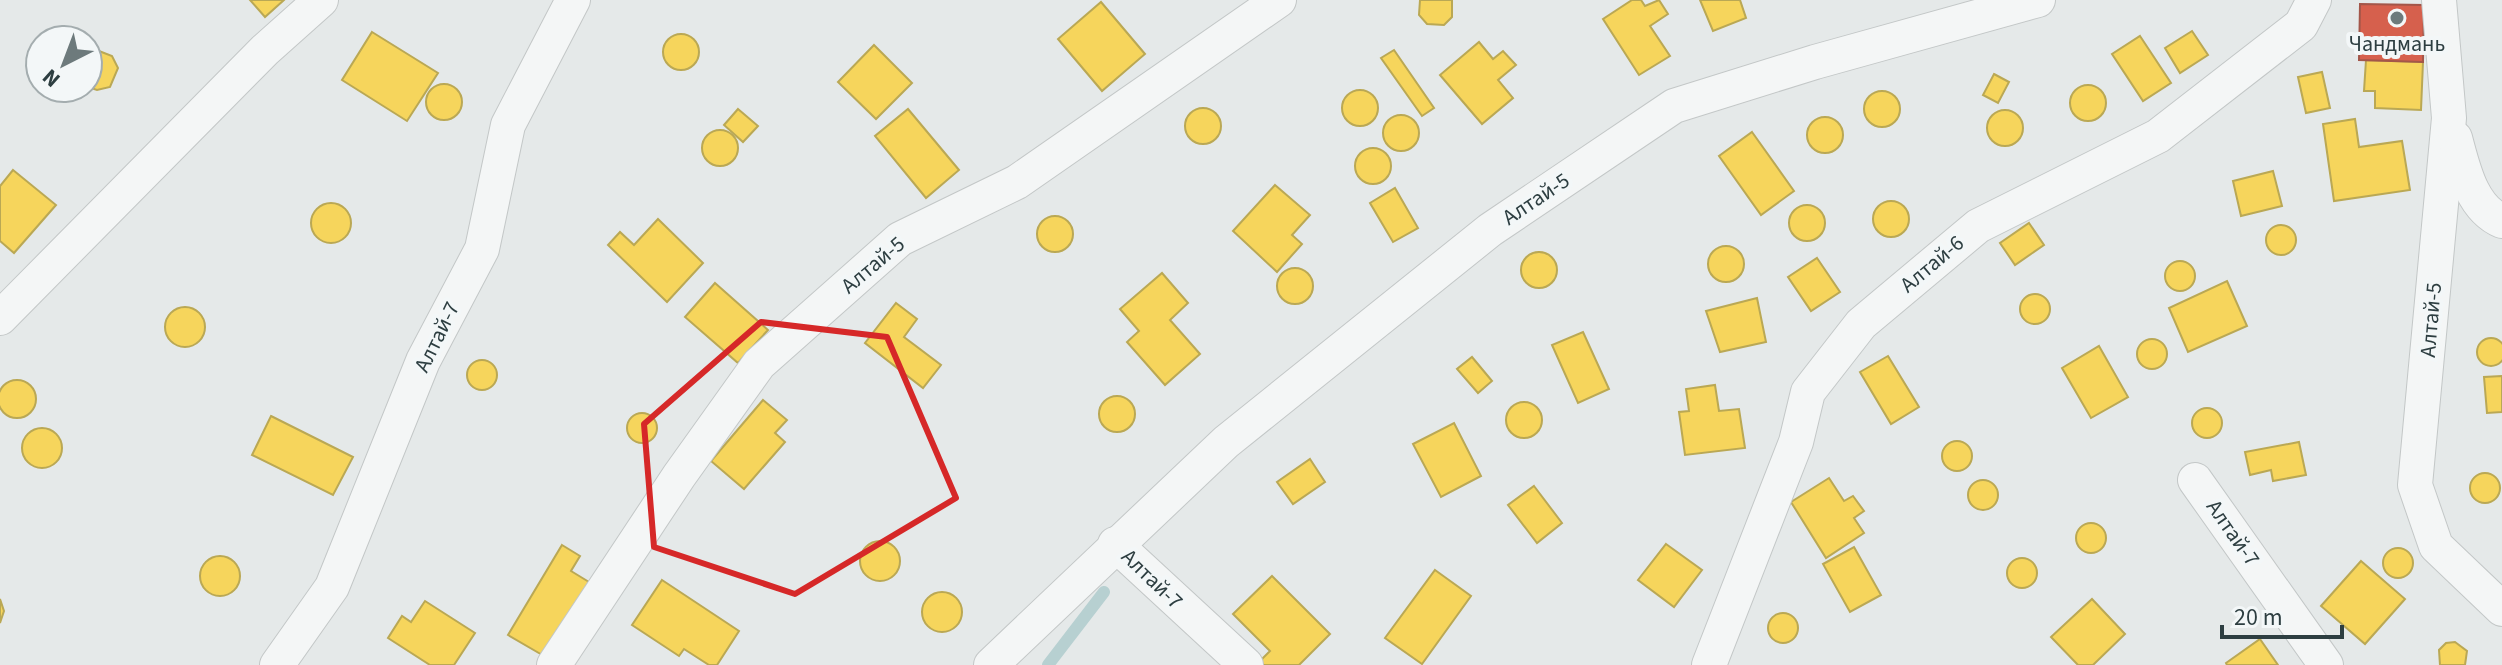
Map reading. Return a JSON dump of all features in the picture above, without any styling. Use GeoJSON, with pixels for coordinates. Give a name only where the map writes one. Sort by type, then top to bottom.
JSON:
{"type":"FeatureCollection","features":[{"type":"Feature","properties":{"kind":"street"},"geometry":{"type":"LineString","coordinates":[[0,318],[253,61],[321,0]]}},
{"type":"Feature","properties":{"kind":"street","name":"Алтай-7"},"geometry":{"type":"LineString","coordinates":[[277,665],[332,587],[423,361],[482,249],[508,125],[573,0]]}},
{"type":"Feature","properties":{"kind":"street","name":"Алтай-5"},"geometry":{"type":"LineString","coordinates":[[554,665],[679,476],[759,364],[900,239],[1017,182],[1279,0]]}},
{"type":"Feature","properties":{"kind":"street","name":"Алтай-5"},"geometry":{"type":"LineString","coordinates":[[1115,544],[1226,442],[1490,230],[1674,106],[1815,62],[2038,0]]}},
{"type":"Feature","properties":{"kind":"street","name":"Алтай-6"},"geometry":{"type":"LineString","coordinates":[[1709,665],[1796,442],[1808,392],[1861,324],[1978,226],[2158,136],[2301,25],[2314,0]]}},
{"type":"Feature","properties":{"kind":"street","name":"Алтай-5"},"geometry":{"type":"LineString","coordinates":[[2439,0],[2449,118],[2415,485],[2436,546],[2502,609]]}},
{"type":"Feature","properties":{"kind":"street"},"geometry":{"type":"LineString","coordinates":[[2449,118],[2468,183],[2491,216],[2502,221]]}},
{"type":"Feature","properties":{"kind":"street","name":"Алтай-7"},"geometry":{"type":"LineString","coordinates":[[2195,480],[2326,665]]}},
{"type":"Feature","properties":{"kind":"street","name":"Алтай-7"},"geometry":{"type":"LineString","coordinates":[[991,665],[1115,544],[1246,665]]}},
{"type":"Feature","properties":{"kind":"highlighted area"},"geometry":{"type":"Polygon","coordinates":[[[761,322],[887,337],[956,498],[795,594],[654,547],[644,424],[761,322]]]}},
{"type":"Feature","properties":{"kind":"building: Homes"},"geometry":{"type":"Polygon","coordinates":[[[250,0],[284,0],[265,17],[250,0]]]}},
{"type":"Feature","properties":{"kind":"building: Homes"},"geometry":{"type":"Polygon","coordinates":[[[1420,0],[1452,0],[1452,17],[1444,25],[1427,24],[1419,15],[1420,0]]]}},
{"type":"Feature","properties":{"kind":"building: Homes"},"geometry":{"type":"Polygon","coordinates":[[[1632,0],[1641,0],[1645,6],[1659,0],[1668,14],[1650,26],[1670,56],[1639,75],[1603,19],[1632,0]]]}},
{"type":"Feature","properties":{"kind":"building: Homes"},"geometry":{"type":"Polygon","coordinates":[[[1700,0],[1740,0],[1746,18],[1713,31],[1700,0]]]}},
{"type":"Feature","properties":{"kind":"building: Homes"},"geometry":{"type":"Polygon","coordinates":[[[1101,2],[1145,54],[1102,91],[1058,39],[1101,2]]]}},
{"type":"Feature","properties":{"kind":"building: Homes"},"geometry":{"type":"Polygon","coordinates":[[[2192,31],[2208,55],[2180,73],[2165,48],[2192,31]]]}},
{"type":"Feature","properties":{"kind":"building: Homes"},"geometry":{"type":"Polygon","coordinates":[[[372,32],[438,73],[407,121],[342,80],[372,32]]]}},
{"type":"Feature","properties":{"kind":"building: Homes"},"geometry":{"type":"Polygon","coordinates":[[[681,34],[694,39],[699,52],[694,65],[681,70],[668,65],[663,52],[668,39],[681,34]]]}},
{"type":"Feature","properties":{"kind":"building: Homes"},"geometry":{"type":"Polygon","coordinates":[[[2140,36],[2171,83],[2143,101],[2112,54],[2140,36]]]}},
{"type":"Feature","properties":{"kind":"building: Homes"},"geometry":{"type":"Polygon","coordinates":[[[1479,42],[1493,59],[1503,51],[1516,65],[1498,80],[1513,98],[1482,124],[1440,75],[1479,42]]]}},
{"type":"Feature","properties":{"kind":"building: Homes"},"geometry":{"type":"Polygon","coordinates":[[[874,45],[912,83],[876,119],[838,82],[874,45]]]}},
{"type":"Feature","properties":{"kind":"building: Homes"},"geometry":{"type":"Polygon","coordinates":[[[1394,50],[1434,108],[1422,116],[1381,58],[1394,50]]]}},
{"type":"Feature","properties":{"kind":"building: Homes"},"geometry":{"type":"Polygon","coordinates":[[[104,53],[112,56],[118,68],[110,87],[104,88],[104,53]]]}},
{"type":"Feature","properties":{"kind":"building: Homes"},"geometry":{"type":"Polygon","coordinates":[[[2366,60],[2423,62],[2421,110],[2375,108],[2375,91],[2364,91],[2366,60]]]}},
{"type":"Feature","properties":{"kind":"building: Homes"},"geometry":{"type":"Polygon","coordinates":[[[2322,72],[2330,108],[2306,113],[2298,77],[2322,72]]]}},
{"type":"Feature","properties":{"kind":"building: Homes"},"geometry":{"type":"Polygon","coordinates":[[[1994,74],[2009,82],[1998,103],[1983,95],[1994,74]]]}},
{"type":"Feature","properties":{"kind":"building: Homes"},"geometry":{"type":"Polygon","coordinates":[[[444,84],[457,89],[462,102],[457,115],[444,120],[431,115],[426,102],[431,89],[444,84]]]}},
{"type":"Feature","properties":{"kind":"building: Homes"},"geometry":{"type":"Polygon","coordinates":[[[2088,85],[2101,90],[2106,103],[2101,116],[2088,121],[2075,116],[2070,103],[2075,90],[2088,85]]]}},
{"type":"Feature","properties":{"kind":"building: Homes"},"geometry":{"type":"Polygon","coordinates":[[[1360,90],[1373,95],[1378,108],[1373,121],[1360,126],[1347,121],[1342,108],[1347,95],[1360,90]]]}},
{"type":"Feature","properties":{"kind":"building: Homes"},"geometry":{"type":"Polygon","coordinates":[[[1882,91],[1895,96],[1900,109],[1895,122],[1882,127],[1869,122],[1864,109],[1869,96],[1882,91]]]}},
{"type":"Feature","properties":{"kind":"building: Homes"},"geometry":{"type":"Polygon","coordinates":[[[1203,108],[1216,113],[1221,126],[1216,139],[1203,144],[1190,139],[1185,126],[1190,113],[1203,108]]]}},
{"type":"Feature","properties":{"kind":"building: Homes"},"geometry":{"type":"Polygon","coordinates":[[[738,109],[758,126],[743,142],[724,125],[738,109]]]}},
{"type":"Feature","properties":{"kind":"building: Homes"},"geometry":{"type":"Polygon","coordinates":[[[908,109],[959,170],[926,198],[875,136],[908,109]]]}},
{"type":"Feature","properties":{"kind":"building: Homes"},"geometry":{"type":"Polygon","coordinates":[[[2005,110],[2018,115],[2023,128],[2018,141],[2005,146],[1992,141],[1987,128],[1992,115],[2005,110]]]}},
{"type":"Feature","properties":{"kind":"building: Homes"},"geometry":{"type":"Polygon","coordinates":[[[1401,115],[1414,120],[1419,133],[1414,146],[1401,151],[1388,146],[1383,133],[1388,120],[1401,115]]]}},
{"type":"Feature","properties":{"kind":"building: Homes"},"geometry":{"type":"Polygon","coordinates":[[[1825,117],[1838,122],[1843,135],[1838,148],[1825,153],[1812,148],[1807,135],[1812,122],[1825,117]]]}},
{"type":"Feature","properties":{"kind":"building: Homes"},"geometry":{"type":"Polygon","coordinates":[[[2355,119],[2359,147],[2402,141],[2410,190],[2334,201],[2323,124],[2355,119]]]}},
{"type":"Feature","properties":{"kind":"building: Homes"},"geometry":{"type":"Polygon","coordinates":[[[720,130],[733,135],[738,148],[733,161],[720,166],[707,161],[702,148],[707,135],[720,130]]]}},
{"type":"Feature","properties":{"kind":"building: Homes"},"geometry":{"type":"Polygon","coordinates":[[[1752,132],[1794,191],[1761,215],[1719,156],[1752,132]]]}},
{"type":"Feature","properties":{"kind":"building: Homes"},"geometry":{"type":"Polygon","coordinates":[[[1373,148],[1386,153],[1391,166],[1386,179],[1373,184],[1360,179],[1355,166],[1360,153],[1373,148]]]}},
{"type":"Feature","properties":{"kind":"building: Homes"},"geometry":{"type":"Polygon","coordinates":[[[13,170],[56,205],[14,253],[0,241],[0,186],[13,170]]]}},
{"type":"Feature","properties":{"kind":"building: Homes"},"geometry":{"type":"Polygon","coordinates":[[[2273,171],[2282,206],[2241,216],[2233,181],[2273,171]]]}},
{"type":"Feature","properties":{"kind":"building: Homes"},"geometry":{"type":"Polygon","coordinates":[[[1275,185],[1310,215],[1292,235],[1302,244],[1277,272],[1233,231],[1275,185]]]}},
{"type":"Feature","properties":{"kind":"building: Homes"},"geometry":{"type":"Polygon","coordinates":[[[1395,188],[1418,228],[1393,242],[1370,203],[1395,188]]]}},
{"type":"Feature","properties":{"kind":"building: Homes"},"geometry":{"type":"Polygon","coordinates":[[[1891,201],[1904,206],[1909,219],[1904,232],[1891,237],[1878,232],[1873,219],[1878,206],[1891,201]]]}},
{"type":"Feature","properties":{"kind":"building: Homes"},"geometry":{"type":"Polygon","coordinates":[[[331,203],[345,209],[351,223],[345,237],[331,243],[317,237],[311,223],[317,209],[331,203]]]}},
{"type":"Feature","properties":{"kind":"building: Homes"},"geometry":{"type":"Polygon","coordinates":[[[1807,205],[1820,210],[1825,223],[1820,236],[1807,241],[1794,236],[1789,223],[1794,210],[1807,205]]]}},
{"type":"Feature","properties":{"kind":"building: Homes"},"geometry":{"type":"Polygon","coordinates":[[[1055,216],[1068,221],[1073,234],[1068,247],[1055,252],[1042,247],[1037,234],[1042,221],[1055,216]]]}},
{"type":"Feature","properties":{"kind":"building: Homes"},"geometry":{"type":"Polygon","coordinates":[[[658,219],[703,263],[667,302],[608,245],[620,232],[634,245],[658,219]]]}},
{"type":"Feature","properties":{"kind":"building: Homes"},"geometry":{"type":"Polygon","coordinates":[[[2029,223],[2044,245],[2015,265],[2000,243],[2029,223]]]}},
{"type":"Feature","properties":{"kind":"building: Homes"},"geometry":{"type":"Polygon","coordinates":[[[2281,225],[2292,229],[2296,240],[2292,251],[2281,255],[2270,251],[2266,240],[2270,229],[2281,225]]]}},
{"type":"Feature","properties":{"kind":"building: Homes"},"geometry":{"type":"Polygon","coordinates":[[[1726,246],[1739,251],[1744,264],[1739,277],[1726,282],[1713,277],[1708,264],[1713,251],[1726,246]]]}},
{"type":"Feature","properties":{"kind":"building: Homes"},"geometry":{"type":"Polygon","coordinates":[[[1539,252],[1552,257],[1557,270],[1552,283],[1539,288],[1526,283],[1521,270],[1526,257],[1539,252]]]}},
{"type":"Feature","properties":{"kind":"building: Homes"},"geometry":{"type":"Polygon","coordinates":[[[1817,258],[1840,292],[1811,311],[1788,277],[1817,258]]]}},
{"type":"Feature","properties":{"kind":"building: Homes"},"geometry":{"type":"Polygon","coordinates":[[[2180,261],[2191,265],[2195,276],[2191,287],[2180,291],[2169,287],[2165,276],[2169,265],[2180,261]]]}},
{"type":"Feature","properties":{"kind":"building: Homes"},"geometry":{"type":"Polygon","coordinates":[[[1295,268],[1308,273],[1313,286],[1308,299],[1295,304],[1282,299],[1277,286],[1282,273],[1295,268]]]}},
{"type":"Feature","properties":{"kind":"building: Homes"},"geometry":{"type":"Polygon","coordinates":[[[1162,273],[1188,303],[1170,320],[1200,354],[1165,385],[1127,342],[1139,331],[1120,309],[1162,273]]]}},
{"type":"Feature","properties":{"kind":"building: Homes"},"geometry":{"type":"Polygon","coordinates":[[[2227,281],[2247,326],[2188,352],[2169,308],[2227,281]]]}},
{"type":"Feature","properties":{"kind":"building: Homes"},"geometry":{"type":"Polygon","coordinates":[[[715,283],[768,330],[738,363],[685,317],[715,283]]]}},
{"type":"Feature","properties":{"kind":"building: Homes"},"geometry":{"type":"Polygon","coordinates":[[[2035,294],[2046,298],[2050,309],[2046,320],[2035,324],[2024,320],[2020,309],[2024,298],[2035,294]]]}},
{"type":"Feature","properties":{"kind":"building: Homes"},"geometry":{"type":"Polygon","coordinates":[[[1757,298],[1766,342],[1720,352],[1706,311],[1757,298]]]}},
{"type":"Feature","properties":{"kind":"building: Homes"},"geometry":{"type":"Polygon","coordinates":[[[896,303],[917,319],[904,337],[941,365],[923,388],[865,343],[896,303]]]}},
{"type":"Feature","properties":{"kind":"building: Homes"},"geometry":{"type":"Polygon","coordinates":[[[185,307],[199,313],[205,327],[199,341],[185,347],[171,341],[165,327],[171,313],[185,307]]]}},
{"type":"Feature","properties":{"kind":"building: Homes"},"geometry":{"type":"Polygon","coordinates":[[[1583,332],[1609,389],[1578,403],[1552,345],[1583,332]]]}},
{"type":"Feature","properties":{"kind":"building: Homes"},"geometry":{"type":"Polygon","coordinates":[[[2491,338],[2501,342],[2505,352],[2501,362],[2491,366],[2481,362],[2477,352],[2481,342],[2491,338]]]}},
{"type":"Feature","properties":{"kind":"building: Homes"},"geometry":{"type":"Polygon","coordinates":[[[2152,339],[2163,343],[2167,354],[2163,365],[2152,369],[2141,365],[2137,354],[2141,343],[2152,339]]]}},
{"type":"Feature","properties":{"kind":"building: Homes"},"geometry":{"type":"Polygon","coordinates":[[[2099,346],[2128,397],[2091,418],[2062,368],[2099,346]]]}},
{"type":"Feature","properties":{"kind":"building: Homes"},"geometry":{"type":"Polygon","coordinates":[[[1888,356],[1919,407],[1891,424],[1860,372],[1888,356]]]}},
{"type":"Feature","properties":{"kind":"building: Homes"},"geometry":{"type":"Polygon","coordinates":[[[1472,357],[1492,381],[1478,393],[1457,369],[1472,357]]]}},
{"type":"Feature","properties":{"kind":"building: Homes"},"geometry":{"type":"Polygon","coordinates":[[[482,360],[488,361],[496,369],[496,381],[488,389],[482,390],[476,389],[468,381],[467,375],[468,369],[476,361],[482,360]]]}},
{"type":"Feature","properties":{"kind":"building: Homes"},"geometry":{"type":"Polygon","coordinates":[[[2502,376],[2502,412],[2487,413],[2484,377],[2502,376]]]}},
{"type":"Feature","properties":{"kind":"building: Homes"},"geometry":{"type":"Polygon","coordinates":[[[17,380],[31,385],[36,399],[31,413],[17,418],[3,413],[-2,399],[3,385],[17,380]]]}},
{"type":"Feature","properties":{"kind":"building: Homes"},"geometry":{"type":"Polygon","coordinates":[[[1715,385],[1719,411],[1739,409],[1745,448],[1685,455],[1679,412],[1689,411],[1686,389],[1715,385]]]}},
{"type":"Feature","properties":{"kind":"building: Homes"},"geometry":{"type":"Polygon","coordinates":[[[1117,396],[1130,401],[1135,414],[1130,427],[1117,432],[1104,427],[1099,414],[1104,401],[1117,396]]]}},
{"type":"Feature","properties":{"kind":"building: Homes"},"geometry":{"type":"Polygon","coordinates":[[[763,400],[787,420],[775,433],[785,442],[744,489],[711,461],[763,400]]]}},
{"type":"Feature","properties":{"kind":"building: Homes"},"geometry":{"type":"Polygon","coordinates":[[[1524,402],[1537,407],[1542,420],[1537,433],[1524,438],[1511,433],[1506,420],[1511,407],[1524,402]]]}},
{"type":"Feature","properties":{"kind":"building: Homes"},"geometry":{"type":"Polygon","coordinates":[[[2207,408],[2218,412],[2222,423],[2218,434],[2207,438],[2196,434],[2192,423],[2196,412],[2207,408]]]}},
{"type":"Feature","properties":{"kind":"building: Homes"},"geometry":{"type":"Polygon","coordinates":[[[642,413],[648,414],[656,422],[656,434],[648,442],[642,443],[636,442],[628,434],[627,428],[628,422],[636,414],[642,413]]]}},
{"type":"Feature","properties":{"kind":"building: Homes"},"geometry":{"type":"Polygon","coordinates":[[[271,416],[353,457],[333,495],[252,455],[271,416]]]}},
{"type":"Feature","properties":{"kind":"building: Homes"},"geometry":{"type":"Polygon","coordinates":[[[1454,423],[1481,476],[1441,497],[1413,444],[1454,423]]]}},
{"type":"Feature","properties":{"kind":"building: Homes"},"geometry":{"type":"Polygon","coordinates":[[[42,428],[56,434],[62,448],[56,462],[42,468],[28,462],[22,448],[28,434],[42,428]]]}},
{"type":"Feature","properties":{"kind":"building: Homes"},"geometry":{"type":"Polygon","coordinates":[[[1957,441],[1968,445],[1972,456],[1968,467],[1957,471],[1946,467],[1942,456],[1946,445],[1957,441]]]}},
{"type":"Feature","properties":{"kind":"building: Homes"},"geometry":{"type":"Polygon","coordinates":[[[2299,442],[2306,475],[2273,481],[2271,470],[2250,475],[2245,452],[2299,442]]]}},
{"type":"Feature","properties":{"kind":"building: Homes"},"geometry":{"type":"Polygon","coordinates":[[[1310,459],[1325,482],[1293,504],[1277,482],[1310,459]]]}},
{"type":"Feature","properties":{"kind":"building: Homes"},"geometry":{"type":"Polygon","coordinates":[[[2485,473],[2496,477],[2500,488],[2496,499],[2485,503],[2474,499],[2470,488],[2474,477],[2485,473]]]}},
{"type":"Feature","properties":{"kind":"building: Homes"},"geometry":{"type":"Polygon","coordinates":[[[1829,478],[1844,501],[1853,496],[1864,511],[1854,518],[1864,533],[1826,558],[1791,502],[1829,478]]]}},
{"type":"Feature","properties":{"kind":"building: Homes"},"geometry":{"type":"Polygon","coordinates":[[[1983,480],[1994,484],[1998,495],[1994,506],[1983,510],[1972,506],[1968,495],[1972,484],[1983,480]]]}},
{"type":"Feature","properties":{"kind":"building: Homes"},"geometry":{"type":"Polygon","coordinates":[[[1534,486],[1562,523],[1537,543],[1508,505],[1534,486]]]}},
{"type":"Feature","properties":{"kind":"building: Homes"},"geometry":{"type":"Polygon","coordinates":[[[2091,523],[2102,527],[2106,538],[2102,549],[2091,553],[2080,549],[2076,538],[2080,527],[2091,523]]]}},
{"type":"Feature","properties":{"kind":"building: Homes"},"geometry":{"type":"Polygon","coordinates":[[[880,541],[894,547],[900,561],[894,575],[880,581],[866,575],[860,561],[866,547],[880,541]]]}},
{"type":"Feature","properties":{"kind":"building: Homes"},"geometry":{"type":"Polygon","coordinates":[[[1666,544],[1702,570],[1674,607],[1638,580],[1666,544]]]}},
{"type":"Feature","properties":{"kind":"building: Homes"},"geometry":{"type":"Polygon","coordinates":[[[562,545],[580,556],[571,571],[589,582],[544,656],[508,635],[562,545]]]}},
{"type":"Feature","properties":{"kind":"building: Homes"},"geometry":{"type":"Polygon","coordinates":[[[1854,547],[1881,595],[1850,612],[1823,564],[1854,547]]]}},
{"type":"Feature","properties":{"kind":"building: Homes"},"geometry":{"type":"Polygon","coordinates":[[[2398,548],[2409,552],[2413,563],[2409,574],[2398,578],[2387,574],[2383,563],[2387,552],[2398,548]]]}},
{"type":"Feature","properties":{"kind":"building: Homes"},"geometry":{"type":"Polygon","coordinates":[[[220,556],[234,562],[240,576],[234,590],[220,596],[206,590],[200,576],[206,562],[220,556]]]}},
{"type":"Feature","properties":{"kind":"building: Homes"},"geometry":{"type":"Polygon","coordinates":[[[2022,558],[2033,562],[2037,573],[2033,584],[2022,588],[2011,584],[2007,573],[2011,562],[2022,558]]]}},
{"type":"Feature","properties":{"kind":"building: Homes"},"geometry":{"type":"Polygon","coordinates":[[[2361,561],[2405,599],[2365,644],[2321,606],[2361,561]]]}},
{"type":"Feature","properties":{"kind":"building: Homes"},"geometry":{"type":"Polygon","coordinates":[[[1435,570],[1471,596],[1422,664],[1385,638],[1435,570]]]}},
{"type":"Feature","properties":{"kind":"building: Homes"},"geometry":{"type":"Polygon","coordinates":[[[1272,576],[1330,634],[1299,665],[1262,665],[1259,662],[1270,651],[1233,614],[1272,576]]]}},
{"type":"Feature","properties":{"kind":"building: Homes"},"geometry":{"type":"Polygon","coordinates":[[[662,580],[739,631],[717,665],[709,665],[684,649],[679,656],[632,625],[662,580]]]}},
{"type":"Feature","properties":{"kind":"building: Homes"},"geometry":{"type":"Polygon","coordinates":[[[942,592],[956,598],[962,612],[956,626],[942,632],[928,626],[922,612],[928,598],[942,592]]]}},
{"type":"Feature","properties":{"kind":"building: Homes"},"geometry":{"type":"Polygon","coordinates":[[[0,599],[4,611],[0,623],[0,599]]]}},
{"type":"Feature","properties":{"kind":"building: Homes"},"geometry":{"type":"Polygon","coordinates":[[[2092,599],[2125,634],[2093,665],[2078,665],[2051,637],[2092,599]]]}},
{"type":"Feature","properties":{"kind":"building: Homes"},"geometry":{"type":"Polygon","coordinates":[[[425,601],[475,633],[454,665],[430,665],[388,638],[402,616],[411,622],[425,601]]]}},
{"type":"Feature","properties":{"kind":"building: Homes"},"geometry":{"type":"Polygon","coordinates":[[[1783,613],[1794,617],[1798,628],[1794,639],[1783,643],[1772,639],[1768,628],[1772,617],[1783,613]]]}},
{"type":"Feature","properties":{"kind":"building: Homes"},"geometry":{"type":"Polygon","coordinates":[[[2260,639],[2278,665],[2227,665],[2226,663],[2260,639]]]}},
{"type":"Feature","properties":{"kind":"building: Homes"},"geometry":{"type":"Polygon","coordinates":[[[2455,642],[2467,651],[2465,665],[2440,665],[2439,650],[2446,643],[2455,642]]]}},
{"type":"Feature","properties":{"kind":"building: Shops"},"geometry":{"type":"Polygon","coordinates":[[[2360,4],[2424,5],[2423,62],[2359,60],[2360,4]]]}},
{"type":"Feature","properties":{"kind":"waterway"},"geometry":{"type":"LineString","coordinates":[[1048,665],[1104,592]]}},
{"type":"Feature","properties":{"kind":"place","name":"Чандмань"},"geometry":{"type":"Point","coordinates":[2397,18]}}]}
